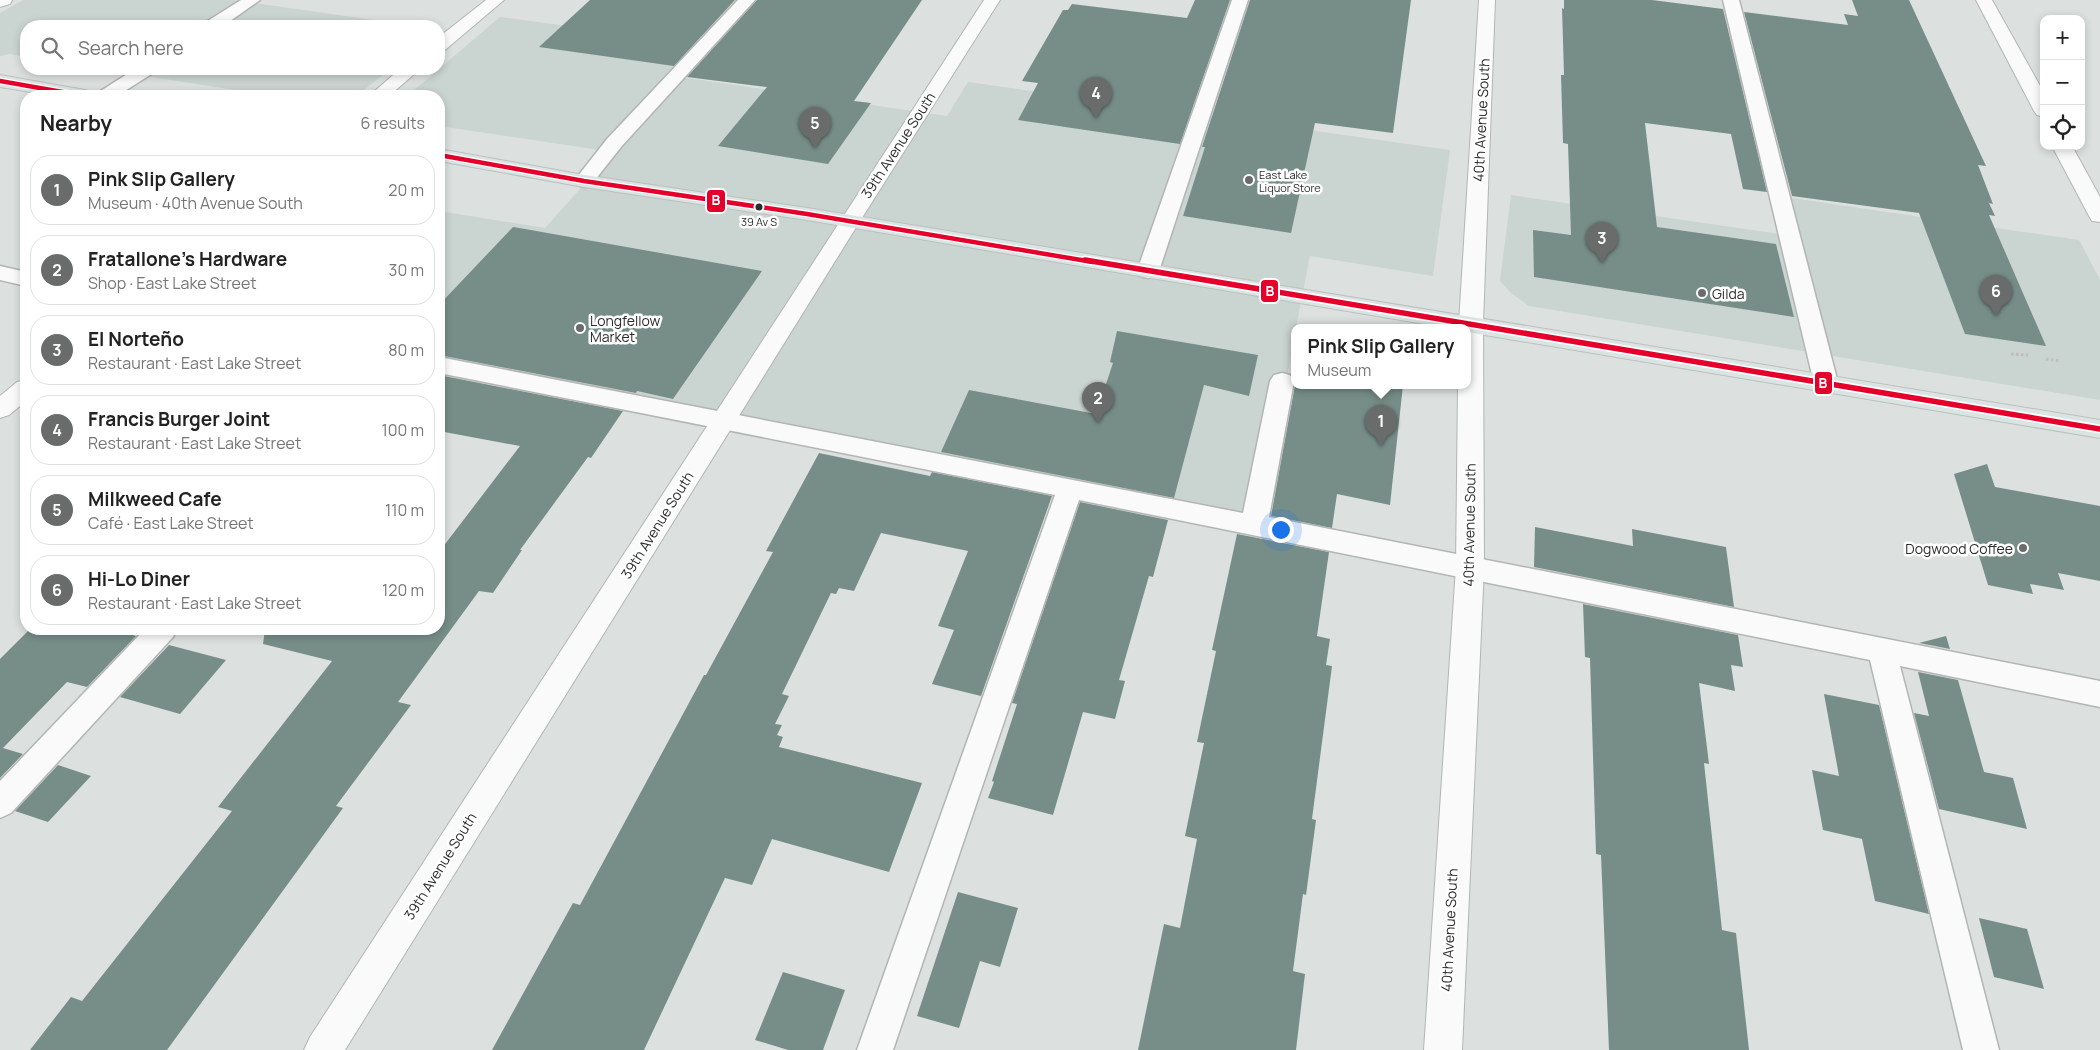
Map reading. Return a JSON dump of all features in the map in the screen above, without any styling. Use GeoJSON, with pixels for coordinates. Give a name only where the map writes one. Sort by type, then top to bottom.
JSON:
{"type":"FeatureCollection","features":[{"type":"Feature","properties":{"kind":"main road"},"geometry":{"type":"LineString","coordinates":[[0,81],[52,90]]}},
{"type":"Feature","properties":{"kind":"main road"},"geometry":{"type":"LineString","coordinates":[[445,156],[584,181],[849,221],[1471,323],[2100,429]]}},
{"type":"Feature","properties":{"kind":"street"},"geometry":{"type":"LineString","coordinates":[[0,2],[4,0]]}},
{"type":"Feature","properties":{"kind":"street"},"geometry":{"type":"LineString","coordinates":[[445,41],[496,0]]}},
{"type":"Feature","properties":{"kind":"street","name":"39th Avenue South"},"geometry":{"type":"LineString","coordinates":[[323,1050],[849,221],[992,0]]}},
{"type":"Feature","properties":{"kind":"street","name":"40th Avenue South"},"geometry":{"type":"LineString","coordinates":[[1471,323],[1487,0]]}},
{"type":"Feature","properties":{"kind":"street"},"geometry":{"type":"LineString","coordinates":[[1984,0],[2041,105]]}},
{"type":"Feature","properties":{"kind":"street"},"geometry":{"type":"LineString","coordinates":[[385,90],[404,75]]}},
{"type":"Feature","properties":{"kind":"street"},"geometry":{"type":"LineString","coordinates":[[2064,150],[2100,216]]}},
{"type":"Feature","properties":{"kind":"street","name":"40th Avenue South"},"geometry":{"type":"LineString","coordinates":[[1443,1050],[1470,567],[1471,389]]}},
{"type":"Feature","properties":{"kind":"street"},"geometry":{"type":"LineString","coordinates":[[0,409],[20,393]]}},
{"type":"Feature","properties":{"kind":"lane"},"geometry":{"type":"LineString","coordinates":[[221,20],[252,0]]}},
{"type":"Feature","properties":{"kind":"lane"},"geometry":{"type":"LineString","coordinates":[[584,181],[614,143],[747,0]]}},
{"type":"Feature","properties":{"kind":"lane"},"geometry":{"type":"LineString","coordinates":[[1148,271],[1240,0]]}},
{"type":"Feature","properties":{"kind":"lane"},"geometry":{"type":"LineString","coordinates":[[1731,0],[1826,383]]}},
{"type":"Feature","properties":{"kind":"lane"},"geometry":{"type":"LineString","coordinates":[[114,90],[138,75]]}},
{"type":"Feature","properties":{"kind":"lane"},"geometry":{"type":"LineString","coordinates":[[0,273],[20,278]]}},
{"type":"Feature","properties":{"kind":"lane"},"geometry":{"type":"LineString","coordinates":[[445,367],[1470,567],[2100,694]]}},
{"type":"Feature","properties":{"kind":"lane"},"geometry":{"type":"LineString","coordinates":[[1254,525],[1282,381]]}},
{"type":"Feature","properties":{"kind":"lane"},"geometry":{"type":"LineString","coordinates":[[875,1050],[1070,489]]}},
{"type":"Feature","properties":{"kind":"lane"},"geometry":{"type":"LineString","coordinates":[[0,803],[157,635]]}},
{"type":"Feature","properties":{"kind":"lane"},"geometry":{"type":"LineString","coordinates":[[1882,650],[1981,1050]]}},
{"type":"Feature","properties":{"kind":"path"},"geometry":{"type":"LineString","coordinates":[[2011,354],[2028,356]]}},
{"type":"Feature","properties":{"kind":"path"},"geometry":{"type":"LineString","coordinates":[[2046,359],[2060,361]]}},
{"type":"Feature","properties":{"kind":"shaded area"},"geometry":{"type":"Polygon","coordinates":[[[23,0],[232,0],[374,20],[20,20],[20,56],[10,54],[0,56],[0,13],[23,0]]]}},
{"type":"Feature","properties":{"kind":"shaded area"},"geometry":{"type":"Polygon","coordinates":[[[500,17],[710,45],[681,77],[947,116],[968,82],[1450,150],[1433,276],[1310,256],[1297,324],[1291,324],[1291,356],[1259,520],[445,363],[445,212],[545,228],[613,152],[445,127],[445,90],[414,90],[432,75],[445,75],[445,64],[500,17]]]}},
{"type":"Feature","properties":{"kind":"shaded area"},"geometry":{"type":"Polygon","coordinates":[[[138,75],[383,75],[364,90],[235,90],[138,75]]]}},
{"type":"Feature","properties":{"kind":"shaded area"},"geometry":{"type":"Polygon","coordinates":[[[1511,195],[1780,234],[1772,195],[2079,240],[2100,280],[2100,400],[1529,306],[1511,293],[1500,281],[1511,195]]]}},
{"type":"Feature","properties":{"kind":"building"},"geometry":{"type":"Polygon","coordinates":[[[590,0],[735,0],[674,66],[539,47],[590,0]]]}},
{"type":"Feature","properties":{"kind":"building"},"geometry":{"type":"Polygon","coordinates":[[[757,0],[922,0],[854,101],[871,103],[828,164],[718,146],[767,87],[687,77],[757,0]]]}},
{"type":"Feature","properties":{"kind":"building"},"geometry":{"type":"Polygon","coordinates":[[[1195,0],[1230,0],[1180,144],[1018,120],[1038,83],[1022,81],[1063,10],[1068,10],[1072,4],[1187,18],[1195,0]]]}},
{"type":"Feature","properties":{"kind":"building"},"geometry":{"type":"Polygon","coordinates":[[[1250,0],[1411,0],[1393,133],[1315,123],[1291,233],[1183,216],[1205,147],[1202,147],[1250,0]]]}},
{"type":"Feature","properties":{"kind":"building"},"geometry":{"type":"Polygon","coordinates":[[[1564,0],[1652,0],[1723,9],[1767,192],[1743,189],[1731,134],[1645,123],[1657,227],[1776,244],[1794,317],[1534,277],[1533,230],[1571,235],[1568,144],[1563,143],[1561,75],[1564,75],[1562,8],[1564,9],[1564,0]]]}},
{"type":"Feature","properties":{"kind":"building"},"geometry":{"type":"Polygon","coordinates":[[[1852,0],[1909,0],[1986,166],[1978,165],[1993,204],[1989,203],[1995,216],[1989,215],[2046,346],[1965,334],[1919,213],[1792,196],[1744,12],[1848,25],[1844,14],[1858,16],[1852,0]]]}},
{"type":"Feature","properties":{"kind":"building","name":"Longfellow Market"},"geometry":{"type":"Polygon","coordinates":[[[513,227],[762,271],[673,399],[445,356],[445,299],[513,227]]]}},
{"type":"Feature","properties":{"kind":"building"},"geometry":{"type":"Polygon","coordinates":[[[1117,331],[1258,355],[1249,396],[1204,385],[1174,498],[941,452],[969,390],[1096,414],[1113,363],[1110,362],[1117,331]]]}},
{"type":"Feature","properties":{"kind":"building"},"geometry":{"type":"Polygon","coordinates":[[[445,376],[623,411],[591,458],[588,457],[520,550],[522,550],[493,593],[479,591],[398,702],[411,705],[336,806],[343,808],[167,1050],[30,1050],[71,997],[82,1001],[232,811],[218,807],[332,661],[263,644],[264,635],[445,635],[445,544],[520,446],[445,432],[445,376]]]}},
{"type":"Feature","properties":{"kind":"building"},"geometry":{"type":"Polygon","coordinates":[[[1294,389],[1403,389],[1390,505],[1337,494],[1332,528],[1271,516],[1294,389]]]}},
{"type":"Feature","properties":{"kind":"building"},"geometry":{"type":"Polygon","coordinates":[[[819,453],[930,476],[932,472],[1052,496],[981,696],[932,684],[954,630],[938,626],[968,551],[881,533],[854,591],[839,588],[836,594],[831,593],[782,694],[789,696],[775,724],[782,725],[777,735],[783,737],[779,747],[922,783],[889,872],[772,839],[752,885],[725,878],[644,1050],[492,1050],[573,903],[580,905],[704,675],[706,675],[773,552],[766,551],[819,453]]]}},
{"type":"Feature","properties":{"kind":"building","name":"Dogwood Coffee"},"geometry":{"type":"Polygon","coordinates":[[[1987,464],[1995,487],[2100,506],[2100,581],[2058,573],[2064,590],[2030,584],[2033,594],[1988,585],[1954,474],[1987,464]]]}},
{"type":"Feature","properties":{"kind":"building"},"geometry":{"type":"Polygon","coordinates":[[[1080,502],[1168,520],[1153,577],[1149,576],[1119,680],[1125,681],[1115,719],[1083,712],[1053,815],[988,798],[1017,704],[1012,703],[1080,502]]]}},
{"type":"Feature","properties":{"kind":"building"},"geometry":{"type":"Polygon","coordinates":[[[1535,527],[1633,546],[1632,529],[1726,547],[1734,607],[1534,567],[1535,527]]]}},
{"type":"Feature","properties":{"kind":"building"},"geometry":{"type":"Polygon","coordinates":[[[1237,534],[1329,552],[1317,636],[1330,639],[1326,665],[1332,666],[1312,819],[1316,820],[1306,895],[1303,894],[1293,971],[1305,974],[1296,1050],[1138,1050],[1164,924],[1180,928],[1197,839],[1185,836],[1204,743],[1197,742],[1216,651],[1212,650],[1237,534]]]}},
{"type":"Feature","properties":{"kind":"building"},"geometry":{"type":"Polygon","coordinates":[[[1583,604],[1738,635],[1743,667],[1731,665],[1735,691],[1699,683],[1709,764],[1704,763],[1722,930],[1736,933],[1749,1050],[1609,1050],[1601,855],[1596,854],[1590,658],[1585,657],[1583,604]]]}},
{"type":"Feature","properties":{"kind":"building"},"geometry":{"type":"Polygon","coordinates":[[[24,635],[136,636],[87,687],[67,682],[3,748],[23,754],[0,778],[0,659],[24,635]]]}},
{"type":"Feature","properties":{"kind":"building"},"geometry":{"type":"Polygon","coordinates":[[[1946,636],[1950,649],[1919,643],[1946,636]]]}},
{"type":"Feature","properties":{"kind":"building"},"geometry":{"type":"Polygon","coordinates":[[[169,645],[226,660],[180,714],[120,697],[169,645]]]}},
{"type":"Feature","properties":{"kind":"building"},"geometry":{"type":"Polygon","coordinates":[[[1918,672],[1958,680],[1984,772],[2013,778],[2027,829],[1939,809],[1914,713],[1929,716],[1918,672]]]}},
{"type":"Feature","properties":{"kind":"building"},"geometry":{"type":"Polygon","coordinates":[[[1824,694],[1879,705],[1929,914],[1875,901],[1862,839],[1823,830],[1812,770],[1839,776],[1824,694]]]}},
{"type":"Feature","properties":{"kind":"building"},"geometry":{"type":"Polygon","coordinates":[[[58,765],[91,776],[48,822],[15,811],[58,765]]]}},
{"type":"Feature","properties":{"kind":"building"},"geometry":{"type":"Polygon","coordinates":[[[958,892],[1018,908],[1000,967],[980,961],[959,1028],[917,1016],[958,892]]]}},
{"type":"Feature","properties":{"kind":"building"},"geometry":{"type":"Polygon","coordinates":[[[1979,918],[2027,929],[2044,989],[1994,977],[1979,918]]]}},
{"type":"Feature","properties":{"kind":"building"},"geometry":{"type":"Polygon","coordinates":[[[783,972],[845,990],[823,1050],[788,1050],[755,1040],[783,972]]]}},
{"type":"Feature","properties":{"kind":"transit line","name":"B"},"geometry":{"type":"LineString","coordinates":[[0,81],[51,90]]}},
{"type":"Feature","properties":{"kind":"transit line","name":"B"},"geometry":{"type":"LineString","coordinates":[[445,156],[584,181],[807,214],[1469,324]]}},
{"type":"Feature","properties":{"kind":"transit line","name":"B"},"geometry":{"type":"LineString","coordinates":[[1471,324],[2100,429]]}},
{"type":"Feature","properties":{"kind":"place","name":"Francis Burger Joint"},"geometry":{"type":"Point","coordinates":[1096,118]}},
{"type":"Feature","properties":{"kind":"place","name":"Milkweed Cafe"},"geometry":{"type":"Point","coordinates":[815,148]}},
{"type":"Feature","properties":{"kind":"place","name":"East Lake Liquor Store"},"geometry":{"type":"Point","coordinates":[1249,180]}},
{"type":"Feature","properties":{"kind":"place","name":"39 Av S"},"geometry":{"type":"Point","coordinates":[759,207]}},
{"type":"Feature","properties":{"kind":"place","name":"El Norteño"},"geometry":{"type":"Point","coordinates":[1602,263]}},
{"type":"Feature","properties":{"kind":"place","name":"Gilda"},"geometry":{"type":"Point","coordinates":[1702,293]}},
{"type":"Feature","properties":{"kind":"place","name":"Hi-Lo Diner"},"geometry":{"type":"Point","coordinates":[1996,316]}},
{"type":"Feature","properties":{"kind":"place","name":"Longfellow Market"},"geometry":{"type":"Point","coordinates":[580,328]}},
{"type":"Feature","properties":{"kind":"place","name":"Fratallone's Hardware"},"geometry":{"type":"Point","coordinates":[1098,423]}},
{"type":"Feature","properties":{"kind":"place","name":"Pink Slip Gallery"},"geometry":{"type":"Point","coordinates":[1381,446]}},
{"type":"Feature","properties":{"kind":"place","name":"Dogwood Coffee"},"geometry":{"type":"Point","coordinates":[2023,548]}}]}
